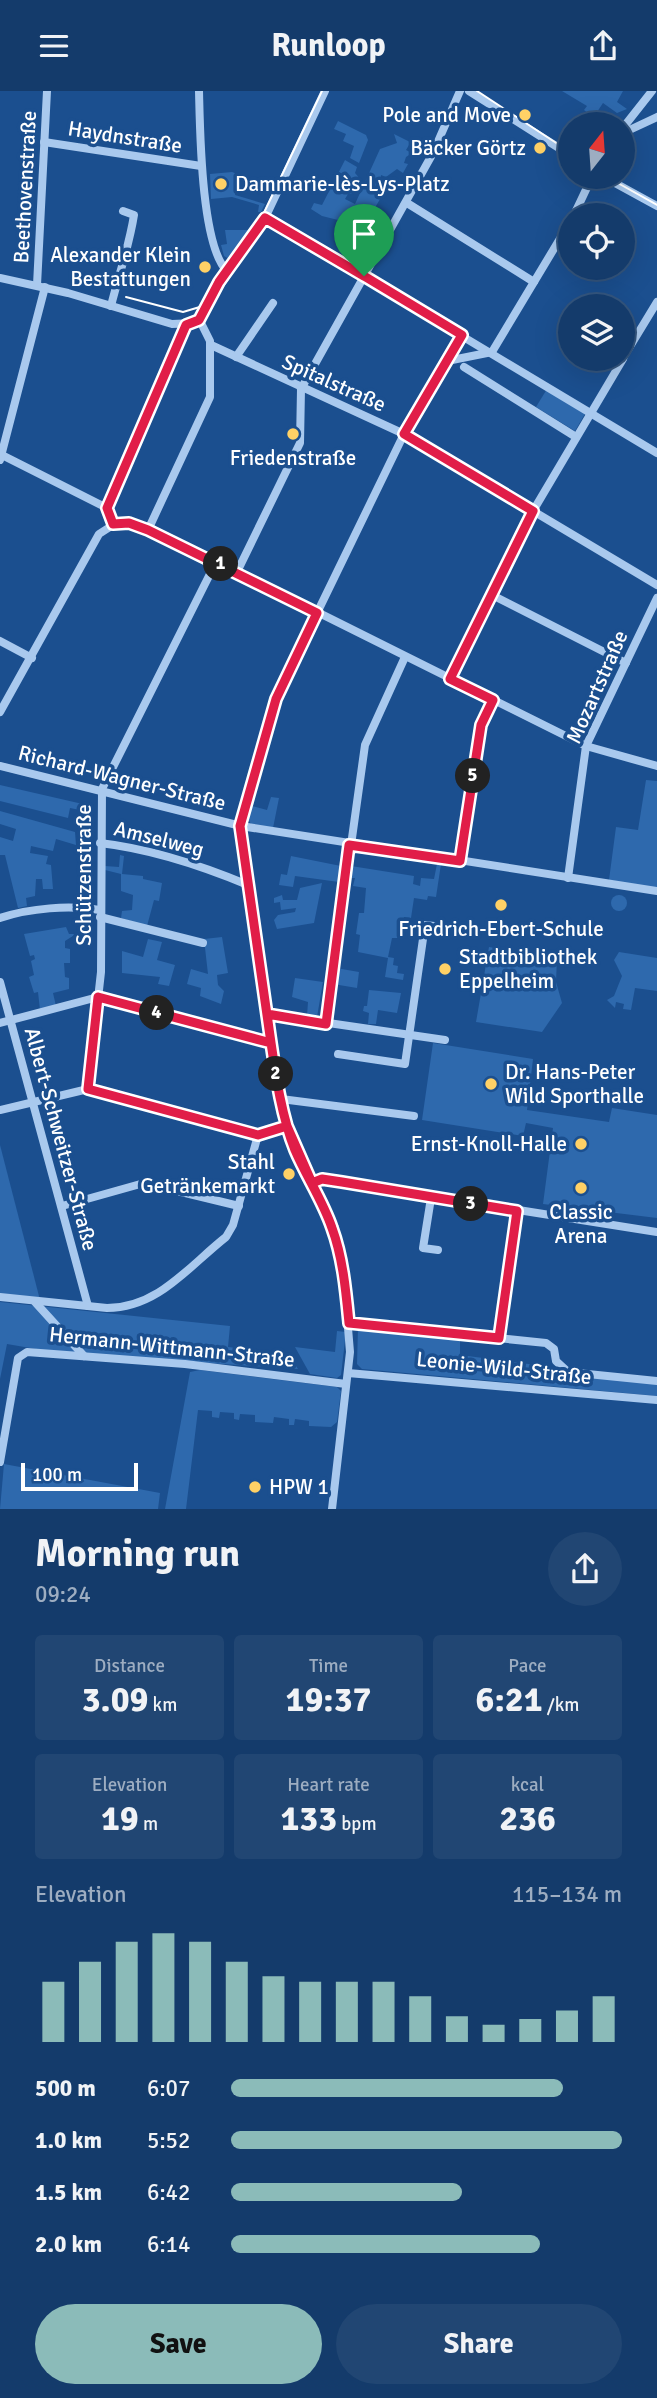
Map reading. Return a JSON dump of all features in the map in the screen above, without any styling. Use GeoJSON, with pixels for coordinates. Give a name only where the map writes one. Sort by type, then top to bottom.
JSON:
{"type":"FeatureCollection","features":[{"type":"Feature","properties":{"kind":"street","name":"Beethovenstraße"},"geometry":{"type":"LineString","coordinates":[[1,456],[41,286],[47,91]]}},
{"type":"Feature","properties":{"kind":"street"},"geometry":{"type":"LineString","coordinates":[[199,91],[201,166],[215,250],[227,271]]}},
{"type":"Feature","properties":{"kind":"street"},"geometry":{"type":"LineString","coordinates":[[107,508],[193,322],[265,218],[325,91]]}},
{"type":"Feature","properties":{"kind":"street"},"geometry":{"type":"LineString","coordinates":[[237,572],[300,443],[301,389],[407,203],[433,153],[460,91]]}},
{"type":"Feature","properties":{"kind":"street"},"geometry":{"type":"LineString","coordinates":[[469,91],[558,147]]}},
{"type":"Feature","properties":{"kind":"street"},"geometry":{"type":"LineString","coordinates":[[635,113],[652,91]]}},
{"type":"Feature","properties":{"kind":"street"},"geometry":{"type":"LineString","coordinates":[[635,128],[657,117]]}},
{"type":"Feature","properties":{"kind":"street","name":"Haydnstraße"},"geometry":{"type":"LineString","coordinates":[[44,142],[201,166]]}},
{"type":"Feature","properties":{"kind":"street"},"geometry":{"type":"LineString","coordinates":[[625,189],[657,207]]}},
{"type":"Feature","properties":{"kind":"street"},"geometry":{"type":"LineString","coordinates":[[407,203],[534,282]]}},
{"type":"Feature","properties":{"kind":"street"},"geometry":{"type":"LineString","coordinates":[[111,306],[119,269],[126,260],[134,215],[123,211]]}},
{"type":"Feature","properties":{"kind":"street"},"geometry":{"type":"LineString","coordinates":[[265,218],[657,453]]}},
{"type":"Feature","properties":{"kind":"street"},"geometry":{"type":"LineString","coordinates":[[447,361],[492,352],[558,242]]}},
{"type":"Feature","properties":{"kind":"street"},"geometry":{"type":"LineString","coordinates":[[0,278],[41,286],[111,306],[193,322],[208,332],[211,345],[210,397],[148,530]]}},
{"type":"Feature","properties":{"kind":"street"},"geometry":{"type":"LineString","coordinates":[[635,339],[657,302]]}},
{"type":"Feature","properties":{"kind":"street"},"geometry":{"type":"LineString","coordinates":[[236,357],[273,303]]}},
{"type":"Feature","properties":{"kind":"street"},"geometry":{"type":"LineString","coordinates":[[332,1509],[348,1373],[349,1323],[333,1228],[287,1126],[271,1043],[240,826],[276,699],[404,434],[462,335]]}},
{"type":"Feature","properties":{"kind":"street","name":"Spitalstraße"},"geometry":{"type":"LineString","coordinates":[[211,345],[301,389],[404,434],[657,585]]}},
{"type":"Feature","properties":{"kind":"street"},"geometry":{"type":"LineString","coordinates":[[464,367],[576,437]]}},
{"type":"Feature","properties":{"kind":"street"},"geometry":{"type":"LineString","coordinates":[[450,679],[533,511],[616,371]]}},
{"type":"Feature","properties":{"kind":"street"},"geometry":{"type":"LineString","coordinates":[[1,456],[107,508],[113,524]]}},
{"type":"Feature","properties":{"kind":"street"},"geometry":{"type":"LineString","coordinates":[[0,712],[99,534],[113,524],[129,523],[237,572],[586,746],[657,767]]}},
{"type":"Feature","properties":{"kind":"street","name":"Schützenstraße"},"geometry":{"type":"LineString","coordinates":[[88,1089],[98,997],[102,789],[216,562]]}},
{"type":"Feature","properties":{"kind":"street"},"geometry":{"type":"LineString","coordinates":[[492,595],[626,663]]}},
{"type":"Feature","properties":{"kind":"street","name":"Mozartstraße"},"geometry":{"type":"LineString","coordinates":[[568,878],[586,746],[657,598]]}},
{"type":"Feature","properties":{"kind":"street"},"geometry":{"type":"LineString","coordinates":[[0,641],[32,658]]}},
{"type":"Feature","properties":{"kind":"street"},"geometry":{"type":"LineString","coordinates":[[326,1024],[366,738],[405,657]]}},
{"type":"Feature","properties":{"kind":"street"},"geometry":{"type":"LineString","coordinates":[[460,861],[481,725],[493,700]]}},
{"type":"Feature","properties":{"kind":"street","name":"Richard-Wagner-Straße"},"geometry":{"type":"LineString","coordinates":[[0,766],[102,789],[240,826],[657,891]]}},
{"type":"Feature","properties":{"kind":"street","name":"Amselweg"},"geometry":{"type":"LineString","coordinates":[[100,843],[140,848],[204,867],[248,885]]}},
{"type":"Feature","properties":{"kind":"street"},"geometry":{"type":"LineString","coordinates":[[0,918],[16,913],[55,909],[100,913],[202,943]]}},
{"type":"Feature","properties":{"kind":"street"},"geometry":{"type":"LineString","coordinates":[[338,1054],[405,1064],[425,925],[434,926]]}},
{"type":"Feature","properties":{"kind":"street","name":"Albert-Schweitzer-Straße"},"geometry":{"type":"LineString","coordinates":[[0,982],[88,1306]]}},
{"type":"Feature","properties":{"kind":"street"},"geometry":{"type":"LineString","coordinates":[[0,1023],[98,997],[271,1043]]}},
{"type":"Feature","properties":{"kind":"street"},"geometry":{"type":"LineString","coordinates":[[267,1014],[445,1040]]}},
{"type":"Feature","properties":{"kind":"street"},"geometry":{"type":"LineString","coordinates":[[0,1110],[88,1089],[258,1135],[287,1126]]}},
{"type":"Feature","properties":{"kind":"street"},"geometry":{"type":"LineString","coordinates":[[282,1099],[414,1116]]}},
{"type":"Feature","properties":{"kind":"street"},"geometry":{"type":"LineString","coordinates":[[0,1297],[121,1308],[148,1301],[226,1237],[239,1206],[258,1135]]}},
{"type":"Feature","properties":{"kind":"street"},"geometry":{"type":"LineString","coordinates":[[312,1183],[322,1179],[657,1232]]}},
{"type":"Feature","properties":{"kind":"street"},"geometry":{"type":"LineString","coordinates":[[62,1206],[144,1183],[239,1206]]}},
{"type":"Feature","properties":{"kind":"street"},"geometry":{"type":"LineString","coordinates":[[431,1198],[423,1248],[438,1250]]}},
{"type":"Feature","properties":{"kind":"street"},"geometry":{"type":"LineString","coordinates":[[499,1338],[517,1211]]}},
{"type":"Feature","properties":{"kind":"street"},"geometry":{"type":"LineString","coordinates":[[35,1302],[84,1356]]}},
{"type":"Feature","properties":{"kind":"street"},"geometry":{"type":"LineString","coordinates":[[349,1323],[545,1343],[554,1349],[556,1361],[568,1372],[657,1381]]}},
{"type":"Feature","properties":{"kind":"street","name":"Hermann-Wittmann-Straße"},"geometry":{"type":"LineString","coordinates":[[0,1462],[18,1358],[27,1352],[185,1364],[346,1384]]}},
{"type":"Feature","properties":{"kind":"street","name":"Leonie-Wild-Straße"},"geometry":{"type":"LineString","coordinates":[[348,1373],[657,1400]]}},
{"type":"Feature","properties":{"kind":"shaded area"},"geometry":{"type":"Polygon","coordinates":[[[562,91],[623,91],[617,102],[627,109],[616,112],[603,103],[597,112],[586,112],[584,110],[587,106],[562,91]]]}},
{"type":"Feature","properties":{"kind":"shaded area"},"geometry":{"type":"Polygon","coordinates":[[[338,121],[366,135],[368,140],[359,163],[350,158],[354,146],[343,141],[346,134],[334,129],[338,121]]]}},
{"type":"Feature","properties":{"kind":"shaded area"},"geometry":{"type":"Polygon","coordinates":[[[394,134],[420,147],[418,150],[409,145],[406,150],[412,153],[406,157],[404,163],[408,164],[403,173],[397,169],[386,177],[381,175],[380,186],[386,189],[373,211],[366,208],[357,222],[380,236],[371,252],[364,248],[368,242],[356,234],[349,234],[350,231],[344,227],[346,222],[322,216],[311,209],[314,203],[322,205],[345,160],[357,167],[355,173],[361,180],[354,193],[348,194],[345,199],[355,204],[380,149],[397,143],[394,134]]]}},
{"type":"Feature","properties":{"kind":"shaded area"},"geometry":{"type":"Polygon","coordinates":[[[232,172],[240,175],[235,195],[265,204],[261,212],[258,212],[259,205],[232,197],[211,199],[210,174],[232,172]]]}},
{"type":"Feature","properties":{"kind":"shaded area"},"geometry":{"type":"Polygon","coordinates":[[[225,230],[250,230],[229,259],[224,256],[221,245],[227,244],[225,230]]]}},
{"type":"Feature","properties":{"kind":"shaded area"},"geometry":{"type":"Polygon","coordinates":[[[547,389],[586,412],[575,431],[536,407],[547,389]]]}},
{"type":"Feature","properties":{"kind":"shaded area"},"geometry":{"type":"Polygon","coordinates":[[[646,780],[657,781],[657,888],[609,880],[616,827],[638,830],[646,780]]]}},
{"type":"Feature","properties":{"kind":"shaded area"},"geometry":{"type":"Polygon","coordinates":[[[0,785],[87,805],[85,811],[70,808],[68,818],[0,801],[0,785]]]}},
{"type":"Feature","properties":{"kind":"shaded area"},"geometry":{"type":"Polygon","coordinates":[[[271,797],[279,798],[273,828],[251,824],[248,819],[252,806],[267,810],[271,797]]]}},
{"type":"Feature","properties":{"kind":"shaded area"},"geometry":{"type":"Polygon","coordinates":[[[0,811],[75,832],[76,845],[56,839],[53,851],[31,846],[30,853],[48,856],[46,864],[51,865],[53,889],[43,889],[42,879],[36,879],[35,896],[26,898],[27,906],[18,908],[5,855],[0,855],[0,837],[13,841],[16,829],[0,824],[0,811]]]}},
{"type":"Feature","properties":{"kind":"shaded area"},"geometry":{"type":"Polygon","coordinates":[[[120,855],[124,856],[122,874],[143,876],[143,879],[162,883],[159,901],[154,900],[147,926],[121,918],[122,911],[132,910],[133,895],[121,891],[121,874],[105,870],[105,866],[119,867],[120,855]]]}},
{"type":"Feature","properties":{"kind":"shaded area"},"geometry":{"type":"Polygon","coordinates":[[[291,856],[341,866],[339,882],[295,876],[293,887],[279,885],[281,874],[287,875],[291,856]]]}},
{"type":"Feature","properties":{"kind":"shaded area"},"geometry":{"type":"Polygon","coordinates":[[[437,864],[441,864],[436,897],[428,896],[427,900],[414,898],[411,918],[404,917],[401,938],[392,938],[388,957],[394,958],[393,965],[398,966],[397,973],[404,974],[403,980],[385,977],[388,958],[358,952],[360,935],[356,934],[359,913],[364,913],[366,888],[353,886],[355,878],[350,878],[351,866],[414,876],[413,884],[420,886],[421,878],[434,879],[437,864]]]}},
{"type":"Feature","properties":{"kind":"shaded area"},"geometry":{"type":"Polygon","coordinates":[[[322,883],[314,923],[277,929],[274,920],[278,915],[295,912],[296,908],[281,910],[280,902],[274,903],[274,898],[282,895],[283,900],[297,900],[300,888],[322,883]]]}},
{"type":"Feature","properties":{"kind":"shaded area"},"geometry":{"type":"Polygon","coordinates":[[[616,895],[622,895],[627,903],[625,909],[616,911],[611,906],[611,900],[616,895]]]}},
{"type":"Feature","properties":{"kind":"shaded area"},"geometry":{"type":"Polygon","coordinates":[[[66,927],[69,934],[76,934],[65,941],[65,948],[70,949],[70,963],[64,963],[69,989],[53,993],[56,1006],[40,1010],[38,992],[34,993],[29,977],[34,975],[31,961],[35,959],[34,955],[30,956],[24,934],[66,927]]]}},
{"type":"Feature","properties":{"kind":"shaded area"},"geometry":{"type":"Polygon","coordinates":[[[222,937],[228,973],[217,975],[218,985],[224,991],[221,1004],[200,996],[201,988],[187,984],[191,969],[208,974],[204,939],[222,937]]]}},
{"type":"Feature","properties":{"kind":"shaded area"},"geometry":{"type":"Polygon","coordinates":[[[148,939],[162,942],[157,960],[175,965],[169,986],[158,984],[160,977],[122,973],[122,951],[143,957],[148,939]]]}},
{"type":"Feature","properties":{"kind":"shaded area"},"geometry":{"type":"Polygon","coordinates":[[[489,947],[557,958],[556,982],[562,1003],[542,1032],[476,1022],[489,947]]]}},
{"type":"Feature","properties":{"kind":"shaded area"},"geometry":{"type":"Polygon","coordinates":[[[619,952],[657,958],[657,991],[635,988],[631,1010],[623,1009],[624,1004],[616,1002],[615,1008],[607,1000],[614,996],[622,976],[614,960],[619,952]]]}},
{"type":"Feature","properties":{"kind":"shaded area"},"geometry":{"type":"Polygon","coordinates":[[[336,968],[359,972],[357,988],[333,984],[336,968]]]}},
{"type":"Feature","properties":{"kind":"shaded area"},"geometry":{"type":"Polygon","coordinates":[[[295,978],[323,982],[317,1017],[307,1016],[308,1002],[292,997],[295,978]]]}},
{"type":"Feature","properties":{"kind":"shaded area"},"geometry":{"type":"Polygon","coordinates":[[[369,990],[401,993],[397,1013],[378,1010],[376,1024],[368,1024],[369,1013],[363,1011],[364,1006],[367,1006],[369,990]]]}},
{"type":"Feature","properties":{"kind":"shaded area"},"geometry":{"type":"Polygon","coordinates":[[[433,1043],[533,1059],[527,1110],[609,1122],[612,1108],[657,1115],[657,1218],[543,1204],[553,1128],[526,1123],[523,1136],[422,1120],[433,1043]]]}},
{"type":"Feature","properties":{"kind":"shaded area"},"geometry":{"type":"Polygon","coordinates":[[[0,1145],[40,1300],[0,1294],[0,1145]]]}},
{"type":"Feature","properties":{"kind":"shaded area"},"geometry":{"type":"Polygon","coordinates":[[[0,1302],[230,1326],[228,1347],[288,1354],[298,1369],[59,1353],[7,1344],[0,1379],[0,1302]]]}},
{"type":"Feature","properties":{"kind":"shaded area"},"geometry":{"type":"Polygon","coordinates":[[[358,1328],[460,1340],[460,1355],[551,1367],[562,1373],[657,1384],[657,1396],[362,1369],[357,1364],[358,1328]]]}},
{"type":"Feature","properties":{"kind":"shaded area"},"geometry":{"type":"Polygon","coordinates":[[[337,1331],[346,1332],[341,1375],[337,1378],[310,1374],[295,1347],[335,1352],[337,1331]]]}},
{"type":"Feature","properties":{"kind":"shaded area"},"geometry":{"type":"Polygon","coordinates":[[[200,1370],[337,1387],[341,1391],[337,1422],[331,1427],[309,1426],[309,1421],[295,1419],[294,1425],[289,1425],[289,1419],[274,1417],[273,1423],[255,1422],[255,1415],[240,1414],[239,1420],[234,1419],[234,1413],[220,1412],[219,1418],[212,1417],[212,1411],[198,1410],[186,1509],[165,1509],[190,1372],[200,1370]]]}},
{"type":"Feature","properties":{"kind":"shaded area"},"geometry":{"type":"Polygon","coordinates":[[[4,1464],[160,1493],[158,1509],[0,1509],[4,1464]]]}},
{"type":"Feature","properties":{"kind":"tram line"},"geometry":{"type":"LineString","coordinates":[[126,297],[183,312],[203,306],[260,221],[322,91]]}},
{"type":"Feature","properties":{"kind":"tram line"},"geometry":{"type":"LineString","coordinates":[[477,91],[558,144]]}},
{"type":"Feature","properties":{"kind":"tram line"},"geometry":{"type":"LineString","coordinates":[[628,189],[657,205]]}},
{"type":"Feature","properties":{"kind":"place","name":"Pole and Move"},"geometry":{"type":"Point","coordinates":[525,115]}},
{"type":"Feature","properties":{"kind":"place","name":"Bäcker Görtz"},"geometry":{"type":"Point","coordinates":[540,148]}},
{"type":"Feature","properties":{"kind":"place","name":"Dammarie-lès-Lys-Platz"},"geometry":{"type":"Point","coordinates":[221,184]}},
{"type":"Feature","properties":{"kind":"place","name":"Alexander Klein Bestattungen"},"geometry":{"type":"Point","coordinates":[205,267]}},
{"type":"Feature","properties":{"kind":"place","name":"Friedenstraße"},"geometry":{"type":"Point","coordinates":[293,434]}},
{"type":"Feature","properties":{"kind":"place","name":"Friedrich-Ebert-Schule"},"geometry":{"type":"Point","coordinates":[501,905]}},
{"type":"Feature","properties":{"kind":"place","name":"Stadtbibliothek Eppelheim"},"geometry":{"type":"Point","coordinates":[445,969]}},
{"type":"Feature","properties":{"kind":"place","name":"Dr. Hans-Peter Wild Sporthalle"},"geometry":{"type":"Point","coordinates":[491,1084]}},
{"type":"Feature","properties":{"kind":"place","name":"Ernst-Knoll-Halle"},"geometry":{"type":"Point","coordinates":[581,1144]}},
{"type":"Feature","properties":{"kind":"place","name":"Stahl Getränkemarkt"},"geometry":{"type":"Point","coordinates":[289,1174]}},
{"type":"Feature","properties":{"kind":"place","name":"Classic Arena"},"geometry":{"type":"Point","coordinates":[581,1188]}},
{"type":"Feature","properties":{"kind":"place","name":"HPW 1"},"geometry":{"type":"Point","coordinates":[255,1487]}},
{"type":"Feature","properties":{"kind":"route"},"geometry":{"type":"LineString","coordinates":[[364,276],[265,218],[219,282],[199,320],[186,325],[107,508],[113,524],[129,523],[148,530],[317,613],[276,699],[240,826],[271,1043],[273,1063],[287,1126],[295,1149],[333,1228],[341,1260],[349,1323],[499,1338],[517,1211],[322,1179],[312,1183],[287,1126],[258,1135],[88,1089],[98,997],[271,1043],[267,1014],[326,1024],[349,845],[460,861],[481,725],[493,700],[450,679],[533,511],[404,434],[462,335],[364,276]]}}]}
